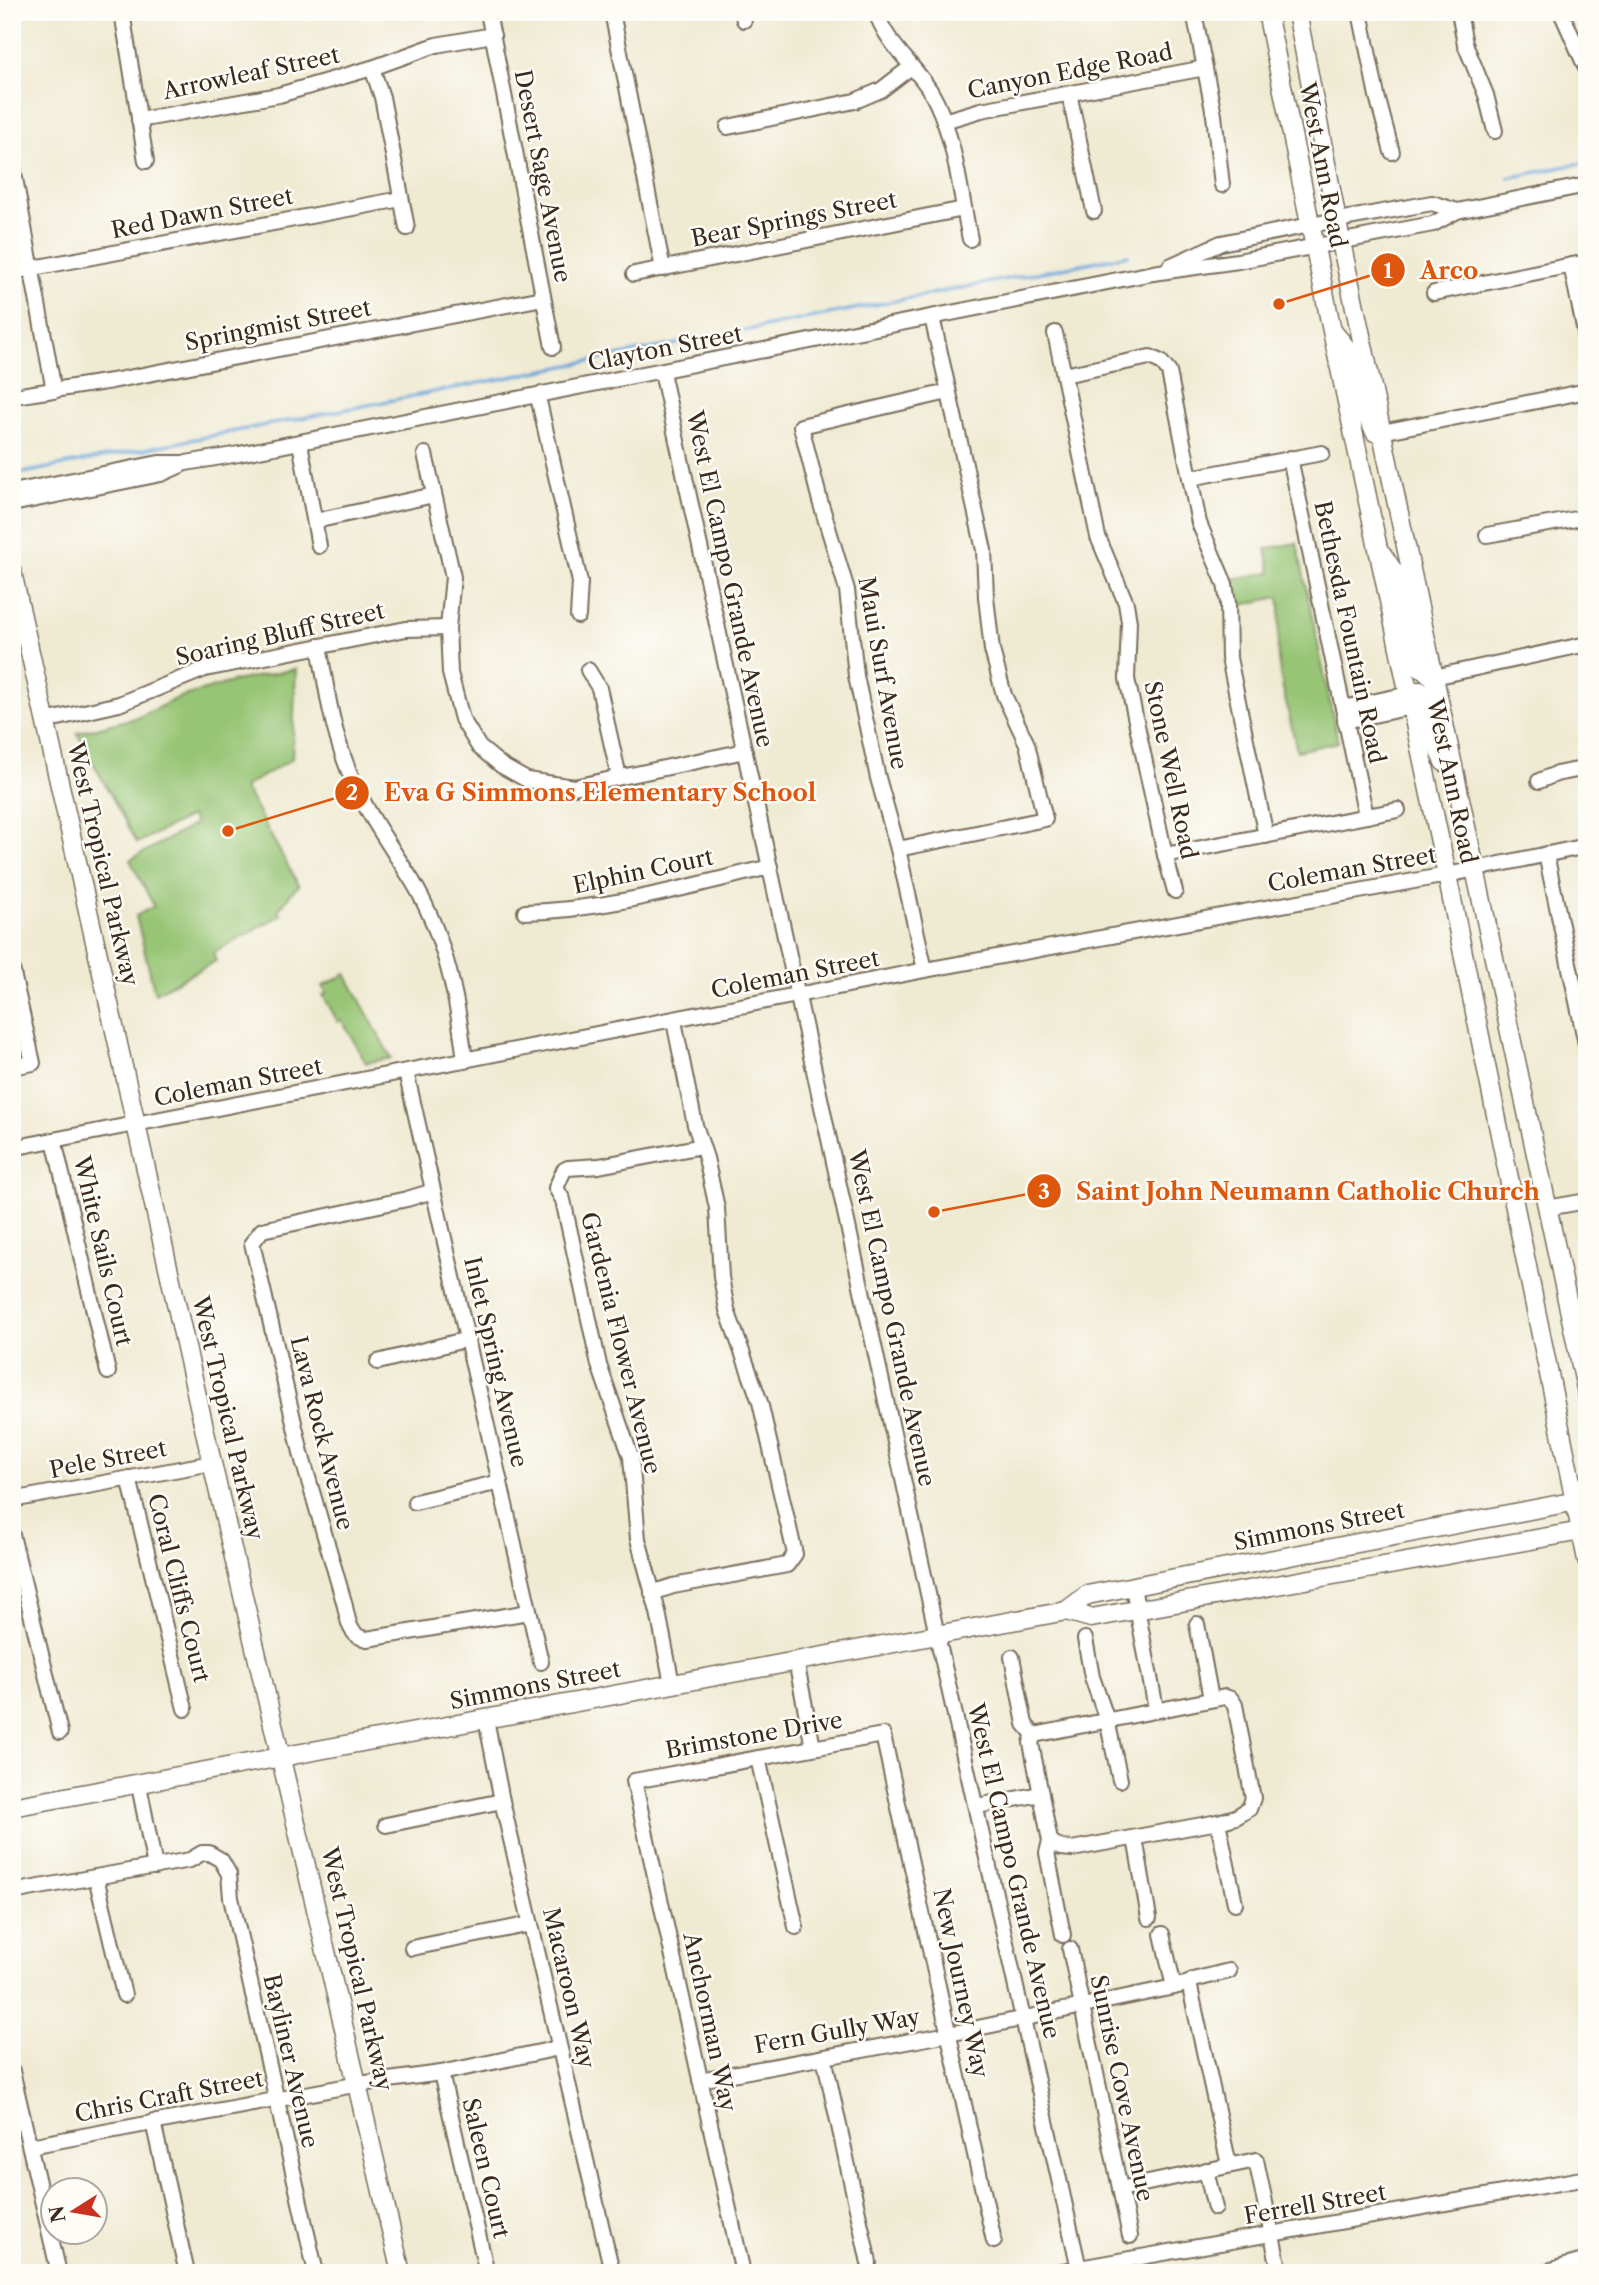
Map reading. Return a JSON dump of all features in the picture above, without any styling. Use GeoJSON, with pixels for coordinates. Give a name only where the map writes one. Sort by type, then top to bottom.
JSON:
{"type":"FeatureCollection","features":[{"type":"Feature","properties":{"kind":"main road","name":"West Ann Road"},"geometry":{"type":"LineString","coordinates":[[1268,12],[1314,246],[1517,1216],[1581,1500],[1587,1560]]}},
{"type":"Feature","properties":{"kind":"main road","name":"West Ann Road"},"geometry":{"type":"LineString","coordinates":[[1297,12],[1341,242],[1587,1393]]}},
{"type":"Feature","properties":{"kind":"main road"},"geometry":{"type":"LineString","coordinates":[[1332,331],[1352,355],[1364,410],[1375,432],[1382,432]]}},
{"type":"Feature","properties":{"kind":"main road"},"geometry":{"type":"LineString","coordinates":[[1378,549],[1396,575],[1419,667],[1434,677]]}},
{"type":"Feature","properties":{"kind":"main road","name":"West Tropical Parkway"},"geometry":{"type":"LineString","coordinates":[[12,572],[212,1463],[401,2273]]}},
{"type":"Feature","properties":{"kind":"main road"},"geometry":{"type":"LineString","coordinates":[[1410,700],[1420,691],[1437,748],[1457,787]]}},
{"type":"Feature","properties":{"kind":"main road"},"geometry":{"type":"LineString","coordinates":[[1517,1216],[1547,1208]]}},
{"type":"Feature","properties":{"kind":"main road","name":"Simmons Street"},"geometry":{"type":"LineString","coordinates":[[1066,1611],[1087,1595],[1581,1500]]}},
{"type":"Feature","properties":{"kind":"main road","name":"Simmons Street"},"geometry":{"type":"LineString","coordinates":[[12,1807],[1066,1611],[1091,1618],[1584,1531]]}},
{"type":"Feature","properties":{"kind":"street"},"geometry":{"type":"LineString","coordinates":[[122,12],[146,161]]}},
{"type":"Feature","properties":{"kind":"street","name":"Desert Sage Avenue"},"geometry":{"type":"LineString","coordinates":[[488,12],[553,347]]}},
{"type":"Feature","properties":{"kind":"street"},"geometry":{"type":"LineString","coordinates":[[612,12],[663,269]]}},
{"type":"Feature","properties":{"kind":"street"},"geometry":{"type":"LineString","coordinates":[[876,12],[891,42],[930,90],[944,121],[970,239]]}},
{"type":"Feature","properties":{"kind":"street"},"geometry":{"type":"LineString","coordinates":[[1194,12],[1214,115],[1222,185]]}},
{"type":"Feature","properties":{"kind":"street"},"geometry":{"type":"LineString","coordinates":[[1360,12],[1377,96],[1392,152]]}},
{"type":"Feature","properties":{"kind":"street"},"geometry":{"type":"LineString","coordinates":[[1459,12],[1465,44],[1486,95],[1494,131]]}},
{"type":"Feature","properties":{"kind":"street"},"geometry":{"type":"LineString","coordinates":[[1561,12],[1587,70]]}},
{"type":"Feature","properties":{"kind":"street","name":"Arrowleaf Street"},"geometry":{"type":"LineString","coordinates":[[139,120],[279,95],[372,68],[436,45],[493,35]]}},
{"type":"Feature","properties":{"kind":"street"},"geometry":{"type":"LineString","coordinates":[[728,127],[855,101],[881,90],[911,67]]}},
{"type":"Feature","properties":{"kind":"street"},"geometry":{"type":"LineString","coordinates":[[372,68],[382,97],[407,228]]}},
{"type":"Feature","properties":{"kind":"street","name":"Canyon Edge Road"},"geometry":{"type":"LineString","coordinates":[[944,121],[981,110],[1205,68]]}},
{"type":"Feature","properties":{"kind":"street"},"geometry":{"type":"LineString","coordinates":[[1069,93],[1094,211]]}},
{"type":"Feature","properties":{"kind":"street"},"geometry":{"type":"LineString","coordinates":[[12,162],[54,391]]}},
{"type":"Feature","properties":{"kind":"street","name":"Clayton Street"},"geometry":{"type":"LineString","coordinates":[[12,492],[159,463],[186,463],[299,443],[1153,273],[1341,242],[1433,224],[1457,211],[1587,185]]}},
{"type":"Feature","properties":{"kind":"street","name":"Red Dawn Street"},"geometry":{"type":"LineString","coordinates":[[12,272],[401,199]]}},
{"type":"Feature","properties":{"kind":"street","name":"Clayton Street"},"geometry":{"type":"LineString","coordinates":[[1153,273],[1221,243],[1432,203],[1457,211]]}},
{"type":"Feature","properties":{"kind":"street","name":"Bear Springs Street"},"geometry":{"type":"LineString","coordinates":[[634,274],[964,209]]}},
{"type":"Feature","properties":{"kind":"street"},"geometry":{"type":"LineString","coordinates":[[1221,243],[1225,263]]}},
{"type":"Feature","properties":{"kind":"street"},"geometry":{"type":"LineString","coordinates":[[1434,293],[1587,262]]}},
{"type":"Feature","properties":{"kind":"street"},"geometry":{"type":"LineString","coordinates":[[1571,265],[1587,342]]}},
{"type":"Feature","properties":{"kind":"street","name":"Springmist Street"},"geometry":{"type":"LineString","coordinates":[[21,394],[54,391],[543,298]]}},
{"type":"Feature","properties":{"kind":"street"},"geometry":{"type":"LineString","coordinates":[[898,849],[1045,819],[1027,744],[1004,695],[992,650],[984,551],[932,317]]}},
{"type":"Feature","properties":{"kind":"street","name":"Stone Well Road"},"geometry":{"type":"LineString","coordinates":[[1055,333],[1098,537],[1126,603],[1129,622],[1127,679],[1175,891]]}},
{"type":"Feature","properties":{"kind":"street"},"geometry":{"type":"LineString","coordinates":[[1064,375],[1150,357],[1161,362],[1169,372],[1199,523],[1225,584],[1229,658],[1266,836]]}},
{"type":"Feature","properties":{"kind":"street","name":"West El Campo Grande Avenue"},"geometry":{"type":"LineString","coordinates":[[662,372],[937,1635],[1079,2270]]}},
{"type":"Feature","properties":{"kind":"street"},"geometry":{"type":"LineString","coordinates":[[1382,432],[1587,391]]}},
{"type":"Feature","properties":{"kind":"street","name":"Maui Surf Avenue"},"geometry":{"type":"LineString","coordinates":[[925,971],[856,676],[848,590],[820,501],[801,426],[948,392]]}},
{"type":"Feature","properties":{"kind":"street"},"geometry":{"type":"LineString","coordinates":[[538,397],[580,582],[578,616]]}},
{"type":"Feature","properties":{"kind":"street"},"geometry":{"type":"LineString","coordinates":[[299,443],[319,546]]}},
{"type":"Feature","properties":{"kind":"street"},"geometry":{"type":"LineString","coordinates":[[1190,478],[1322,453]]}},
{"type":"Feature","properties":{"kind":"street"},"geometry":{"type":"LineString","coordinates":[[425,454],[453,577],[448,628],[450,673],[462,719],[479,747],[502,766],[527,780],[574,786],[745,751]]}},
{"type":"Feature","properties":{"kind":"street","name":"Bethesda Fountain Road"},"geometry":{"type":"LineString","coordinates":[[1290,458],[1366,816]]}},
{"type":"Feature","properties":{"kind":"street","name":"Clayton Street"},"geometry":{"type":"LineString","coordinates":[[12,504],[161,474],[186,463]]}},
{"type":"Feature","properties":{"kind":"street"},"geometry":{"type":"LineString","coordinates":[[314,521],[434,495]]}},
{"type":"Feature","properties":{"kind":"street"},"geometry":{"type":"LineString","coordinates":[[1487,535],[1587,517]]}},
{"type":"Feature","properties":{"kind":"street","name":"Soaring Bluff Street"},"geometry":{"type":"LineString","coordinates":[[45,721],[119,704],[205,669],[407,629],[448,628]]}},
{"type":"Feature","properties":{"kind":"street"},"geometry":{"type":"LineString","coordinates":[[1434,677],[1587,644]]}},
{"type":"Feature","properties":{"kind":"street"},"geometry":{"type":"LineString","coordinates":[[319,646],[336,733],[345,762],[378,830],[413,883],[440,943],[456,997],[465,1061]]}},
{"type":"Feature","properties":{"kind":"street"},"geometry":{"type":"LineString","coordinates":[[588,670],[599,688],[619,777]]}},
{"type":"Feature","properties":{"kind":"street"},"geometry":{"type":"LineString","coordinates":[[1344,715],[1410,700]]}},
{"type":"Feature","properties":{"kind":"street"},"geometry":{"type":"LineString","coordinates":[[1539,781],[1556,774],[1587,768]]}},
{"type":"Feature","properties":{"kind":"street"},"geometry":{"type":"LineString","coordinates":[[1165,855],[1398,810]]}},
{"type":"Feature","properties":{"kind":"street","name":"Coleman Street"},"geometry":{"type":"LineString","coordinates":[[12,1148],[925,971],[1447,875],[1587,846]]}},
{"type":"Feature","properties":{"kind":"street"},"geometry":{"type":"LineString","coordinates":[[1546,855],[1587,1049]]}},
{"type":"Feature","properties":{"kind":"street","name":"Elphin Court"},"geometry":{"type":"LineString","coordinates":[[524,912],[594,906],[770,867]]}},
{"type":"Feature","properties":{"kind":"street"},"geometry":{"type":"LineString","coordinates":[[12,969],[33,1063],[12,1068]]}},
{"type":"Feature","properties":{"kind":"street"},"geometry":{"type":"LineString","coordinates":[[652,1593],[673,1586],[787,1565],[795,1554],[760,1402],[727,1310],[721,1277],[717,1208],[695,1125],[674,1021]]}},
{"type":"Feature","properties":{"kind":"street","name":"Inlet Spring Avenue"},"geometry":{"type":"LineString","coordinates":[[406,1072],[541,1662]]}},
{"type":"Feature","properties":{"kind":"street","name":"White Sails Court"},"geometry":{"type":"LineString","coordinates":[[54,1140],[108,1372]]}},
{"type":"Feature","properties":{"kind":"street","name":"Gardenia Flower Avenue"},"geometry":{"type":"LineString","coordinates":[[672,1684],[638,1539],[631,1457],[599,1365],[563,1200],[556,1188],[559,1178],[568,1168],[599,1166],[702,1146]]}},
{"type":"Feature","properties":{"kind":"street","name":"Lava Rock Avenue"},"geometry":{"type":"LineString","coordinates":[[433,1191],[275,1228],[269,1227],[257,1235],[252,1243],[253,1253],[302,1457],[349,1626],[359,1638],[367,1639],[529,1612]]}},
{"type":"Feature","properties":{"kind":"street"},"geometry":{"type":"LineString","coordinates":[[1547,1208],[1587,1201]]}},
{"type":"Feature","properties":{"kind":"street"},"geometry":{"type":"LineString","coordinates":[[377,1362],[468,1339]]}},
{"type":"Feature","properties":{"kind":"street","name":"Pele Street"},"geometry":{"type":"LineString","coordinates":[[12,1500],[212,1463]]}},
{"type":"Feature","properties":{"kind":"street","name":"Coral Cliffs Court"},"geometry":{"type":"LineString","coordinates":[[129,1478],[185,1709]]}},
{"type":"Feature","properties":{"kind":"street"},"geometry":{"type":"LineString","coordinates":[[415,1502],[500,1482]]}},
{"type":"Feature","properties":{"kind":"street"},"geometry":{"type":"LineString","coordinates":[[12,1535],[60,1732]]}},
{"type":"Feature","properties":{"kind":"street"},"geometry":{"type":"LineString","coordinates":[[1133,1587],[1156,1709]]}},
{"type":"Feature","properties":{"kind":"street"},"geometry":{"type":"LineString","coordinates":[[1197,1624],[1211,1699]]}},
{"type":"Feature","properties":{"kind":"street"},"geometry":{"type":"LineString","coordinates":[[1085,1639],[1092,1677],[1107,1720],[1120,1780]]}},
{"type":"Feature","properties":{"kind":"street"},"geometry":{"type":"LineString","coordinates":[[1012,1657],[1025,1724],[1034,1735]]}},
{"type":"Feature","properties":{"kind":"street"},"geometry":{"type":"LineString","coordinates":[[796,1661],[813,1747]]}},
{"type":"Feature","properties":{"kind":"street"},"geometry":{"type":"LineString","coordinates":[[1034,1735],[1225,1697],[1231,1699],[1234,1705],[1253,1798],[1249,1809],[1236,1817],[1218,1822],[1072,1849],[1061,1848],[1050,1841]]}},
{"type":"Feature","properties":{"kind":"street","name":"Macaroon Way"},"geometry":{"type":"LineString","coordinates":[[486,1719],[502,1801],[611,2267]]}},
{"type":"Feature","properties":{"kind":"street","name":"Brimstone Drive"},"geometry":{"type":"LineString","coordinates":[[634,1781],[883,1734]]}},
{"type":"Feature","properties":{"kind":"street","name":"New Journey Way"},"geometry":{"type":"LineString","coordinates":[[883,1734],[994,2241]]}},
{"type":"Feature","properties":{"kind":"street"},"geometry":{"type":"LineString","coordinates":[[1034,1735],[1031,1743],[1050,1841],[1048,1853],[1063,1935]]}},
{"type":"Feature","properties":{"kind":"street"},"geometry":{"type":"LineString","coordinates":[[758,1758],[796,1927]]}},
{"type":"Feature","properties":{"kind":"street","name":"Anchorman Way"},"geometry":{"type":"LineString","coordinates":[[634,1781],[743,2273]]}},
{"type":"Feature","properties":{"kind":"street"},"geometry":{"type":"LineString","coordinates":[[12,1892],[155,1867],[139,1785]]}},
{"type":"Feature","properties":{"kind":"street"},"geometry":{"type":"LineString","coordinates":[[977,1806],[1041,1794]]}},
{"type":"Feature","properties":{"kind":"street"},"geometry":{"type":"LineString","coordinates":[[386,1825],[502,1801]]}},
{"type":"Feature","properties":{"kind":"street"},"geometry":{"type":"LineString","coordinates":[[1218,1822],[1235,1903]]}},
{"type":"Feature","properties":{"kind":"street"},"geometry":{"type":"LineString","coordinates":[[1135,1838],[1149,1918]]}},
{"type":"Feature","properties":{"kind":"street","name":"Bayliner Avenue"},"geometry":{"type":"LineString","coordinates":[[155,1867],[209,1853],[221,1860],[229,1874],[229,1891],[316,2273]]}},
{"type":"Feature","properties":{"kind":"street"},"geometry":{"type":"LineString","coordinates":[[96,1877],[124,1996]]}},
{"type":"Feature","properties":{"kind":"street"},"geometry":{"type":"LineString","coordinates":[[412,1948],[531,1924]]}},
{"type":"Feature","properties":{"kind":"street"},"geometry":{"type":"LineString","coordinates":[[1162,1934],[1174,1987]]}},
{"type":"Feature","properties":{"kind":"street","name":"Sunrise Cove Avenue"},"geometry":{"type":"LineString","coordinates":[[1070,1949],[1130,2236]]}},
{"type":"Feature","properties":{"kind":"street","name":"Fern Gully Way"},"geometry":{"type":"LineString","coordinates":[[700,2080],[949,2034],[1174,1987],[1229,1971]]}},
{"type":"Feature","properties":{"kind":"street"},"geometry":{"type":"LineString","coordinates":[[1189,1983],[1229,2165]]}},
{"type":"Feature","properties":{"kind":"street","name":"Chris Craft Street"},"geometry":{"type":"LineString","coordinates":[[30,2146],[359,2084],[441,2073],[559,2048]]}},
{"type":"Feature","properties":{"kind":"street"},"geometry":{"type":"LineString","coordinates":[[824,2057],[869,2263]]}},
{"type":"Feature","properties":{"kind":"street"},"geometry":{"type":"LineString","coordinates":[[12,2071],[59,2273]]}},
{"type":"Feature","properties":{"kind":"street","name":"Saleen Court"},"geometry":{"type":"LineString","coordinates":[[441,2073],[487,2273]]}},
{"type":"Feature","properties":{"kind":"street"},"geometry":{"type":"LineString","coordinates":[[153,2122],[187,2273]]}},
{"type":"Feature","properties":{"kind":"street"},"geometry":{"type":"LineString","coordinates":[[1120,2189],[1256,2160],[1280,2273]]}},
{"type":"Feature","properties":{"kind":"street"},"geometry":{"type":"LineString","coordinates":[[1206,2170],[1214,2208]]}},
{"type":"Feature","properties":{"kind":"street","name":"Ferrell Street"},"geometry":{"type":"LineString","coordinates":[[1051,2273],[1587,2178]]}},
{"type":"Feature","properties":{"kind":"street"},"geometry":{"type":"LineString","coordinates":[[1541,2273],[1587,2260]]}},
{"type":"Feature","properties":{"kind":"green space"},"geometry":{"type":"Polygon","coordinates":[[[1297,543],[1338,742],[1297,751],[1278,658],[1279,597],[1237,606],[1232,579],[1271,572],[1266,549],[1297,543]]]}},
{"type":"Feature","properties":{"kind":"green space"},"geometry":{"type":"Polygon","coordinates":[[[296,669],[292,759],[244,787],[299,886],[278,910],[281,915],[213,953],[216,961],[155,993],[136,916],[154,906],[130,860],[195,824],[191,816],[137,843],[77,733],[139,717],[178,698],[235,681],[296,669]]]}},
{"type":"Feature","properties":{"kind":"green space"},"geometry":{"type":"Polygon","coordinates":[[[346,974],[391,1058],[366,1063],[342,1020],[338,1022],[323,995],[327,993],[323,986],[346,974]]]}},
{"type":"Feature","properties":{"kind":"waterway"},"geometry":{"type":"LineString","coordinates":[[1508,178],[1587,162]]}},
{"type":"Feature","properties":{"kind":"waterway"},"geometry":{"type":"LineString","coordinates":[[13,475],[1128,255]]}},
{"type":"Feature","properties":{"kind":"place","name":"Arco"},"geometry":{"type":"Point","coordinates":[1279,304]}},
{"type":"Feature","properties":{"kind":"place","name":"Eva G Simmons Elementary School"},"geometry":{"type":"Point","coordinates":[228,831]}},
{"type":"Feature","properties":{"kind":"place","name":"Saint John Neumann Catholic Church"},"geometry":{"type":"Point","coordinates":[934,1212]}}]}
